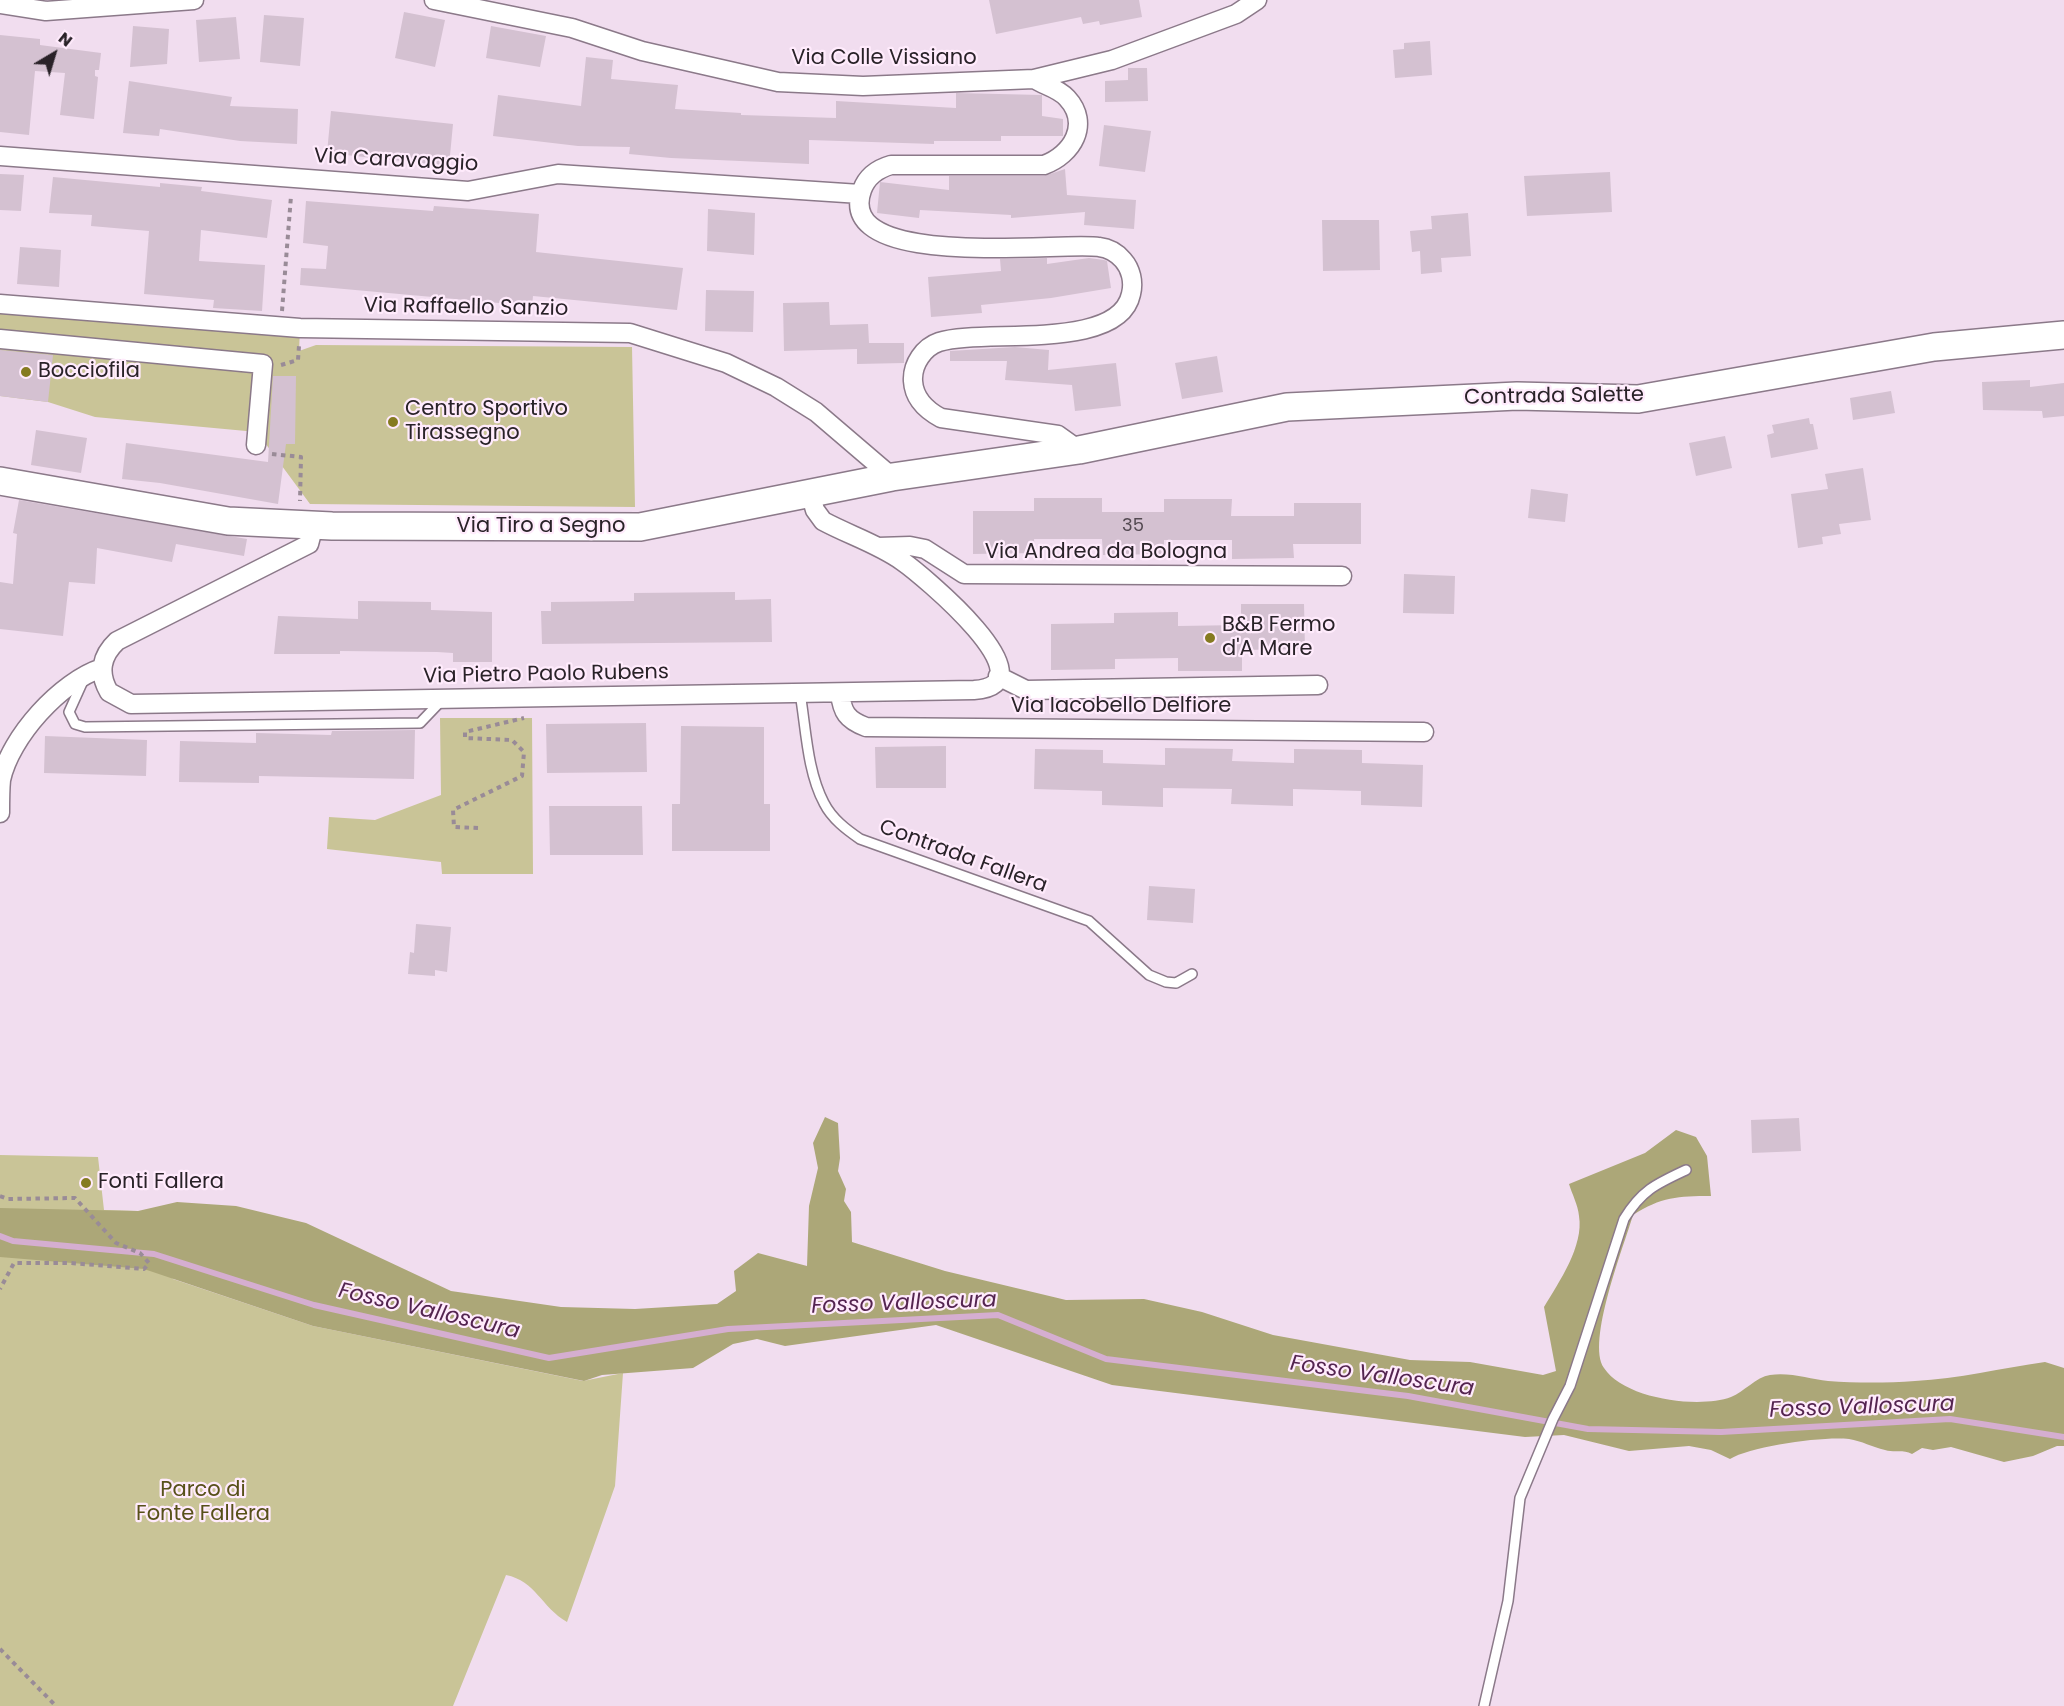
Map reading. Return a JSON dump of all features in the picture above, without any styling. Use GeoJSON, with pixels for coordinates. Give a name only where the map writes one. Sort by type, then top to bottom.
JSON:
{"type":"FeatureCollection","features":[{"type":"Feature","properties":{"kind":"main road","name":"Contrada Salette"},"geometry":{"type":"LineString","coordinates":[[1079,450],[1287,406],[1517,396],[1638,399],[1934,347],[2064,335]]}},
{"type":"Feature","properties":{"kind":"main road","name":"Via Tiro a Segno"},"geometry":{"type":"LineString","coordinates":[[0,481],[228,521],[307,516],[640,527],[892,477],[1079,450]]}},
{"type":"Feature","properties":{"kind":"street"},"geometry":{"type":"LineString","coordinates":[[0,4],[46,11],[194,0]]}},
{"type":"Feature","properties":{"kind":"street","name":"Via Colle Vissiano"},"geometry":{"type":"LineString","coordinates":[[434,0],[572,28],[642,51],[778,82],[863,86],[1034,79],[1112,60],[1236,14],[1254,1]]}},
{"type":"Feature","properties":{"kind":"street"},"geometry":{"type":"LineString","coordinates":[[1034,79],[1066,97],[1077,116],[1074,143],[1056,161],[1044,165],[891,165],[872,174],[861,194],[862,212],[873,228],[888,236],[938,247],[1100,247],[1117,254],[1124,261],[1130,271],[1132,292],[1124,309],[1112,320],[1055,334],[949,340],[931,346],[915,367],[915,393],[929,412],[950,419],[1058,435],[1079,450]]}},
{"type":"Feature","properties":{"kind":"street","name":"Via Caravaggio"},"geometry":{"type":"LineString","coordinates":[[0,156],[468,191],[558,174],[861,194]]}},
{"type":"Feature","properties":{"kind":"street","name":"Via Raffaello Sanzio"},"geometry":{"type":"LineString","coordinates":[[0,304],[300,328],[630,333],[726,363],[776,387],[816,412],[892,477]]}},
{"type":"Feature","properties":{"kind":"street"},"geometry":{"type":"LineString","coordinates":[[0,339],[263,364],[256,445]]}},
{"type":"Feature","properties":{"kind":"street"},"geometry":{"type":"LineString","coordinates":[[810,493],[815,510],[823,520],[900,559],[924,577],[955,606],[997,655],[1000,669],[998,676],[1026,690],[1318,685]]}},
{"type":"Feature","properties":{"kind":"street"},"geometry":{"type":"LineString","coordinates":[[0,813],[1,779],[15,746],[34,718],[78,678],[95,670],[117,641],[309,544],[307,516]]}},
{"type":"Feature","properties":{"kind":"street","name":"Via Andrea da Bologna"},"geometry":{"type":"LineString","coordinates":[[878,547],[910,546],[924,549],[964,574],[1342,576]]}},
{"type":"Feature","properties":{"kind":"street","name":"Via Pietro Paolo Rubens"},"geometry":{"type":"LineString","coordinates":[[95,670],[110,692],[123,702],[131,704],[979,690],[990,686],[998,676]]}},
{"type":"Feature","properties":{"kind":"street","name":"Via Iacobello Delfiore"},"geometry":{"type":"LineString","coordinates":[[840,693],[844,714],[852,722],[866,727],[1424,732]]}},
{"type":"Feature","properties":{"kind":"lane"},"geometry":{"type":"LineString","coordinates":[[95,670],[72,701],[69,712],[75,724],[85,727],[420,723],[442,699]]}},
{"type":"Feature","properties":{"kind":"lane","name":"Contrada Fallera"},"geometry":{"type":"LineString","coordinates":[[800,693],[814,774],[824,804],[842,827],[860,839],[1089,921],[1149,975],[1166,982],[1176,982],[1192,974]]}},
{"type":"Feature","properties":{"kind":"lane"},"geometry":{"type":"LineString","coordinates":[[1484,1706],[1508,1601],[1520,1498],[1553,1419],[1570,1386],[1624,1220],[1636,1199],[1660,1182],[1686,1170]]}},
{"type":"Feature","properties":{"kind":"path"},"geometry":{"type":"LineString","coordinates":[[280,326],[292,178]]}},
{"type":"Feature","properties":{"kind":"path"},"geometry":{"type":"LineString","coordinates":[[263,364],[275,367],[298,360],[300,328]]}},
{"type":"Feature","properties":{"kind":"path"},"geometry":{"type":"LineString","coordinates":[[256,445],[258,453],[301,457],[307,516]]}},
{"type":"Feature","properties":{"kind":"path"},"geometry":{"type":"LineString","coordinates":[[478,828],[454,827],[453,810],[522,776],[524,752],[512,740],[465,738],[465,732],[524,718],[523,714]]}},
{"type":"Feature","properties":{"kind":"path"},"geometry":{"type":"LineString","coordinates":[[0,1196],[8,1199],[75,1198],[116,1243],[140,1253],[149,1263],[144,1269],[71,1263],[14,1263],[0,1289]]}},
{"type":"Feature","properties":{"kind":"path"},"geometry":{"type":"LineString","coordinates":[[0,1649],[56,1706]]}},
{"type":"Feature","properties":{"kind":"green space","name":"Centro Sportivo Tirassegno"},"geometry":{"type":"Polygon","coordinates":[[[0,304],[300,328],[299,351],[316,345],[632,347],[635,507],[310,504],[257,432],[95,417],[48,402],[0,396],[0,304]]]}},
{"type":"Feature","properties":{"kind":"green space"},"geometry":{"type":"Polygon","coordinates":[[[440,718],[532,718],[533,874],[442,874],[441,862],[327,849],[329,817],[375,820],[441,795],[440,718]]]}},
{"type":"Feature","properties":{"kind":"green space","name":"Parco di Fonte Fallera"},"geometry":{"type":"Polygon","coordinates":[[[0,1155],[98,1157],[104,1210],[138,1211],[173,1279],[313,1326],[583,1381],[623,1373],[615,1486],[567,1622],[525,1583],[506,1575],[453,1706],[0,1706],[0,1155]]]}},
{"type":"Feature","properties":{"kind":"shaded area"},"geometry":{"type":"Polygon","coordinates":[[[825,1117],[838,1123],[840,1158],[838,1171],[846,1189],[844,1201],[851,1212],[852,1242],[945,1271],[1066,1300],[1144,1299],[1202,1312],[1273,1335],[1410,1360],[1470,1362],[1543,1375],[1556,1371],[1544,1307],[1569,1263],[1580,1227],[1577,1208],[1569,1184],[1645,1153],[1676,1130],[1696,1137],[1707,1156],[1711,1196],[1689,1196],[1661,1201],[1633,1215],[1608,1293],[1600,1337],[1600,1355],[1604,1368],[1614,1379],[1645,1394],[1663,1399],[1700,1402],[1731,1397],[1765,1376],[1777,1374],[1839,1382],[1904,1382],[1947,1378],[2045,1362],[2064,1368],[2064,1446],[2057,1446],[2033,1456],[2004,1462],[1951,1447],[1933,1450],[1922,1448],[1912,1454],[1838,1438],[1770,1446],[1730,1459],[1711,1450],[1689,1446],[1629,1451],[1564,1435],[1525,1437],[1112,1385],[936,1325],[785,1346],[757,1339],[733,1344],[693,1368],[602,1375],[584,1381],[313,1326],[144,1269],[0,1257],[0,1208],[138,1211],[177,1202],[236,1206],[306,1223],[451,1291],[561,1307],[635,1309],[717,1304],[736,1291],[734,1271],[758,1253],[807,1266],[809,1206],[818,1168],[813,1143],[825,1117]]]}},
{"type":"Feature","properties":{"kind":"building"},"geometry":{"type":"Polygon","coordinates":[[[989,0],[1139,0],[1142,17],[1100,25],[1099,21],[1083,24],[1081,17],[996,34],[989,0]]]}},
{"type":"Feature","properties":{"kind":"building"},"geometry":{"type":"Polygon","coordinates":[[[404,12],[445,20],[435,67],[395,58],[404,12]]]}},
{"type":"Feature","properties":{"kind":"building"},"geometry":{"type":"Polygon","coordinates":[[[264,15],[304,18],[300,66],[260,62],[264,15]]]}},
{"type":"Feature","properties":{"kind":"building"},"geometry":{"type":"Polygon","coordinates":[[[236,17],[240,59],[199,62],[196,20],[236,17]]]}},
{"type":"Feature","properties":{"kind":"building"},"geometry":{"type":"Polygon","coordinates":[[[133,26],[169,29],[167,64],[130,67],[133,26]]]}},
{"type":"Feature","properties":{"kind":"building"},"geometry":{"type":"Polygon","coordinates":[[[491,26],[546,36],[540,67],[486,58],[491,26]]]}},
{"type":"Feature","properties":{"kind":"building"},"geometry":{"type":"Polygon","coordinates":[[[0,35],[40,39],[40,45],[101,53],[99,70],[95,70],[95,76],[98,77],[94,119],[60,115],[65,73],[35,71],[29,135],[0,132],[0,35]]]}},
{"type":"Feature","properties":{"kind":"building"},"geometry":{"type":"Polygon","coordinates":[[[1430,41],[1432,75],[1395,78],[1393,50],[1404,49],[1404,43],[1430,41]]]}},
{"type":"Feature","properties":{"kind":"building"},"geometry":{"type":"Polygon","coordinates":[[[586,57],[613,60],[611,79],[678,85],[675,109],[741,113],[741,115],[836,118],[836,101],[956,108],[956,93],[1042,95],[1042,116],[1063,119],[1063,136],[1001,136],[1001,141],[934,141],[934,144],[809,140],[809,164],[671,158],[629,154],[630,147],[578,146],[493,136],[498,95],[581,106],[586,57]]]}},
{"type":"Feature","properties":{"kind":"building"},"geometry":{"type":"Polygon","coordinates":[[[1128,68],[1147,68],[1148,101],[1105,102],[1105,81],[1128,80],[1128,68]]]}},
{"type":"Feature","properties":{"kind":"building"},"geometry":{"type":"Polygon","coordinates":[[[129,81],[232,97],[230,106],[298,109],[297,144],[240,141],[160,129],[159,136],[123,133],[129,81]]]}},
{"type":"Feature","properties":{"kind":"building"},"geometry":{"type":"Polygon","coordinates":[[[331,111],[453,124],[449,166],[327,153],[331,111]]]}},
{"type":"Feature","properties":{"kind":"building"},"geometry":{"type":"Polygon","coordinates":[[[1104,125],[1151,131],[1145,172],[1099,166],[1104,125]]]}},
{"type":"Feature","properties":{"kind":"building"},"geometry":{"type":"Polygon","coordinates":[[[1065,169],[1067,195],[1136,200],[1134,229],[1084,225],[1085,212],[1011,218],[1011,215],[920,210],[919,218],[877,213],[880,182],[949,190],[949,176],[1044,176],[1065,169]]]}},
{"type":"Feature","properties":{"kind":"building"},"geometry":{"type":"Polygon","coordinates":[[[1610,172],[1612,212],[1527,216],[1524,176],[1610,172]]]}},
{"type":"Feature","properties":{"kind":"building"},"geometry":{"type":"Polygon","coordinates":[[[0,174],[24,175],[21,211],[0,210],[0,174]]]}},
{"type":"Feature","properties":{"kind":"building"},"geometry":{"type":"Polygon","coordinates":[[[53,177],[160,187],[160,183],[202,187],[201,191],[272,200],[267,238],[201,230],[199,261],[265,265],[262,311],[213,308],[214,300],[144,294],[149,231],[91,226],[92,215],[49,213],[53,177]]]}},
{"type":"Feature","properties":{"kind":"building"},"geometry":{"type":"Polygon","coordinates":[[[306,201],[433,211],[434,206],[539,214],[536,252],[683,268],[677,310],[533,296],[532,306],[300,285],[301,268],[326,269],[328,246],[303,243],[306,201]]]}},
{"type":"Feature","properties":{"kind":"building"},"geometry":{"type":"Polygon","coordinates":[[[708,209],[755,213],[754,255],[707,251],[708,209]]]}},
{"type":"Feature","properties":{"kind":"building"},"geometry":{"type":"Polygon","coordinates":[[[1468,213],[1471,256],[1441,258],[1442,272],[1421,274],[1420,251],[1412,252],[1410,231],[1432,229],[1431,216],[1468,213]]]}},
{"type":"Feature","properties":{"kind":"building"},"geometry":{"type":"Polygon","coordinates":[[[1322,220],[1379,220],[1380,270],[1323,271],[1322,220]]]}},
{"type":"Feature","properties":{"kind":"building"},"geometry":{"type":"Polygon","coordinates":[[[20,247],[61,250],[59,287],[17,284],[20,247]]]}},
{"type":"Feature","properties":{"kind":"building"},"geometry":{"type":"Polygon","coordinates":[[[1047,258],[1047,264],[1089,258],[1107,261],[1111,288],[1051,298],[981,305],[982,313],[931,317],[928,277],[1001,271],[1000,259],[1047,258]]]}},
{"type":"Feature","properties":{"kind":"building"},"geometry":{"type":"Polygon","coordinates":[[[706,290],[754,291],[753,332],[705,331],[706,290]]]}},
{"type":"Feature","properties":{"kind":"building"},"geometry":{"type":"Polygon","coordinates":[[[829,302],[830,325],[868,324],[869,343],[904,343],[904,363],[857,364],[857,349],[784,351],[783,303],[829,302]]]}},
{"type":"Feature","properties":{"kind":"building"},"geometry":{"type":"Polygon","coordinates":[[[1015,347],[1049,350],[1048,370],[1116,363],[1121,406],[1075,411],[1072,385],[1005,380],[1007,361],[950,361],[950,351],[1015,347]]]}},
{"type":"Feature","properties":{"kind":"building","name":"Bocciofila"},"geometry":{"type":"Polygon","coordinates":[[[0,350],[53,355],[48,402],[0,396],[0,350]]]}},
{"type":"Feature","properties":{"kind":"building"},"geometry":{"type":"Polygon","coordinates":[[[1217,356],[1223,392],[1182,399],[1175,363],[1217,356]]]}},
{"type":"Feature","properties":{"kind":"building"},"geometry":{"type":"Polygon","coordinates":[[[273,376],[296,376],[295,444],[286,444],[278,504],[160,483],[122,479],[126,443],[268,462],[273,376]]]}},
{"type":"Feature","properties":{"kind":"building"},"geometry":{"type":"Polygon","coordinates":[[[2030,380],[2030,387],[2064,383],[2064,416],[2043,418],[2042,411],[1983,410],[1982,382],[2030,380]]]}},
{"type":"Feature","properties":{"kind":"building"},"geometry":{"type":"Polygon","coordinates":[[[1891,391],[1895,413],[1853,420],[1850,398],[1891,391]]]}},
{"type":"Feature","properties":{"kind":"building"},"geometry":{"type":"Polygon","coordinates":[[[1809,418],[1810,424],[1813,424],[1818,449],[1771,458],[1767,435],[1774,433],[1772,425],[1809,418]]]}},
{"type":"Feature","properties":{"kind":"building"},"geometry":{"type":"Polygon","coordinates":[[[36,430],[87,438],[81,473],[31,465],[36,430]]]}},
{"type":"Feature","properties":{"kind":"building"},"geometry":{"type":"Polygon","coordinates":[[[1725,436],[1732,468],[1696,476],[1689,443],[1725,436]]]}},
{"type":"Feature","properties":{"kind":"building"},"geometry":{"type":"Polygon","coordinates":[[[1863,468],[1871,520],[1839,524],[1841,534],[1822,537],[1823,544],[1798,548],[1791,494],[1828,489],[1825,474],[1863,468]]]}},
{"type":"Feature","properties":{"kind":"building"},"geometry":{"type":"Polygon","coordinates":[[[1531,489],[1568,494],[1565,522],[1528,518],[1531,489]]]}},
{"type":"Feature","properties":{"kind":"building"},"geometry":{"type":"Polygon","coordinates":[[[1034,498],[1102,498],[1102,512],[1164,512],[1164,499],[1232,499],[1231,516],[1294,516],[1294,503],[1361,503],[1361,544],[1293,544],[1294,558],[1232,559],[1232,540],[1164,540],[1164,554],[1103,555],[1102,539],[1034,539],[1035,553],[973,554],[973,511],[1034,511],[1034,498]]]}},
{"type":"Feature","properties":{"kind":"building"},"geometry":{"type":"Polygon","coordinates":[[[19,500],[247,539],[244,556],[176,544],[172,562],[97,548],[95,584],[69,582],[63,636],[0,629],[0,582],[13,584],[17,534],[13,533],[19,500]]]}},
{"type":"Feature","properties":{"kind":"building"},"geometry":{"type":"Polygon","coordinates":[[[1404,574],[1455,576],[1454,614],[1403,613],[1404,574]]]}},
{"type":"Feature","properties":{"kind":"building"},"geometry":{"type":"Polygon","coordinates":[[[735,592],[735,600],[771,599],[772,642],[542,644],[541,611],[551,611],[551,602],[634,601],[634,593],[735,592]]]}},
{"type":"Feature","properties":{"kind":"building"},"geometry":{"type":"Polygon","coordinates":[[[358,601],[431,602],[431,610],[492,612],[492,662],[453,662],[453,653],[437,652],[340,651],[340,654],[274,654],[278,616],[358,619],[358,601]]]}},
{"type":"Feature","properties":{"kind":"building"},"geometry":{"type":"Polygon","coordinates":[[[1241,604],[1304,604],[1305,649],[1242,650],[1242,671],[1178,671],[1178,658],[1115,659],[1115,669],[1051,670],[1051,624],[1114,623],[1114,613],[1178,612],[1178,626],[1241,625],[1241,604]]]}},
{"type":"Feature","properties":{"kind":"building"},"geometry":{"type":"Polygon","coordinates":[[[646,723],[647,772],[547,773],[546,724],[646,723]]]}},
{"type":"Feature","properties":{"kind":"building"},"geometry":{"type":"Polygon","coordinates":[[[681,726],[764,727],[764,804],[770,804],[770,851],[672,851],[672,804],[680,804],[681,726]]]}},
{"type":"Feature","properties":{"kind":"building"},"geometry":{"type":"Polygon","coordinates":[[[415,730],[414,779],[259,776],[259,783],[179,782],[180,741],[256,743],[256,733],[331,735],[332,731],[415,730]]]}},
{"type":"Feature","properties":{"kind":"building"},"geometry":{"type":"Polygon","coordinates":[[[45,736],[147,740],[146,776],[44,773],[45,736]]]}},
{"type":"Feature","properties":{"kind":"building"},"geometry":{"type":"Polygon","coordinates":[[[946,746],[946,788],[876,788],[875,747],[946,746]]]}},
{"type":"Feature","properties":{"kind":"building"},"geometry":{"type":"Polygon","coordinates":[[[1165,748],[1233,749],[1232,761],[1294,763],[1294,749],[1362,750],[1362,763],[1423,765],[1422,807],[1361,805],[1361,791],[1293,789],[1293,806],[1231,804],[1232,789],[1163,788],[1163,807],[1102,805],[1102,791],[1034,789],[1035,749],[1103,750],[1103,763],[1165,765],[1165,748]]]}},
{"type":"Feature","properties":{"kind":"building"},"geometry":{"type":"Polygon","coordinates":[[[549,806],[642,806],[643,855],[550,855],[549,806]]]}},
{"type":"Feature","properties":{"kind":"building"},"geometry":{"type":"Polygon","coordinates":[[[1149,886],[1195,889],[1193,923],[1147,920],[1149,886]]]}},
{"type":"Feature","properties":{"kind":"building"},"geometry":{"type":"Polygon","coordinates":[[[416,924],[451,927],[447,972],[435,970],[435,976],[408,974],[410,952],[414,953],[416,924]]]}},
{"type":"Feature","properties":{"kind":"building"},"geometry":{"type":"Polygon","coordinates":[[[1799,1118],[1801,1151],[1752,1153],[1751,1120],[1799,1118]]]}},
{"type":"Feature","properties":{"kind":"waterway","name":"Fosso Valloscura"},"geometry":{"type":"LineString","coordinates":[[0,1236],[13,1241],[154,1254],[314,1305],[549,1358],[728,1329],[998,1315],[1106,1359],[1408,1396],[1588,1429],[1721,1432],[1950,1419],[2064,1437]]}},
{"type":"Feature","properties":{"kind":"place","name":"Bocciofila"},"geometry":{"type":"Point","coordinates":[26,372]}},
{"type":"Feature","properties":{"kind":"place","name":"Centro Sportivo Tirassegno"},"geometry":{"type":"Point","coordinates":[393,422]}},
{"type":"Feature","properties":{"kind":"place","name":"B&B Fermo d'A Mare"},"geometry":{"type":"Point","coordinates":[1210,638]}},
{"type":"Feature","properties":{"kind":"place","name":"Fonti Fallera"},"geometry":{"type":"Point","coordinates":[86,1183]}}]}
